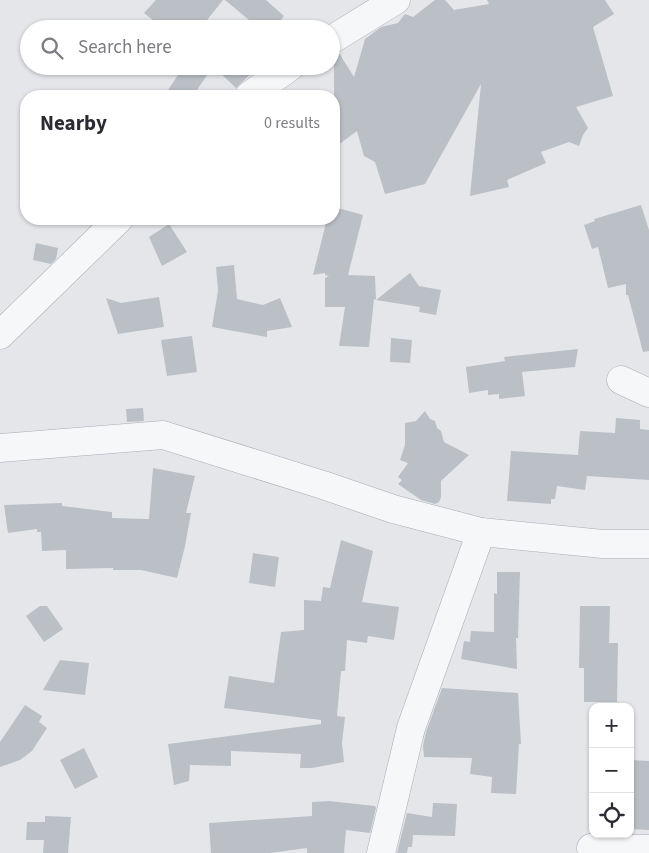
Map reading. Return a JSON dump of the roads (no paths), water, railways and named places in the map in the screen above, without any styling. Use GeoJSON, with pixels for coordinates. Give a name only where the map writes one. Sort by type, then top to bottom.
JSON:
{"type":"FeatureCollection","features":[{"type":"Feature","properties":{"kind":"street"},"geometry":{"type":"LineString","coordinates":[[340,34],[396,0]]}},
{"type":"Feature","properties":{"kind":"street"},"geometry":{"type":"LineString","coordinates":[[258,90],[279,75]]}},
{"type":"Feature","properties":{"kind":"street"},"geometry":{"type":"LineString","coordinates":[[0,335],[113,225]]}},
{"type":"Feature","properties":{"kind":"street"},"geometry":{"type":"LineString","coordinates":[[621,380],[649,393]]}},
{"type":"Feature","properties":{"kind":"street"},"geometry":{"type":"LineString","coordinates":[[0,448],[163,435],[394,509],[482,532],[603,544],[649,544]]}},
{"type":"Feature","properties":{"kind":"street"},"geometry":{"type":"LineString","coordinates":[[381,853],[411,728],[482,532]]}},
{"type":"Feature","properties":{"kind":"street"},"geometry":{"type":"LineString","coordinates":[[591,848],[649,849]]}}]}
